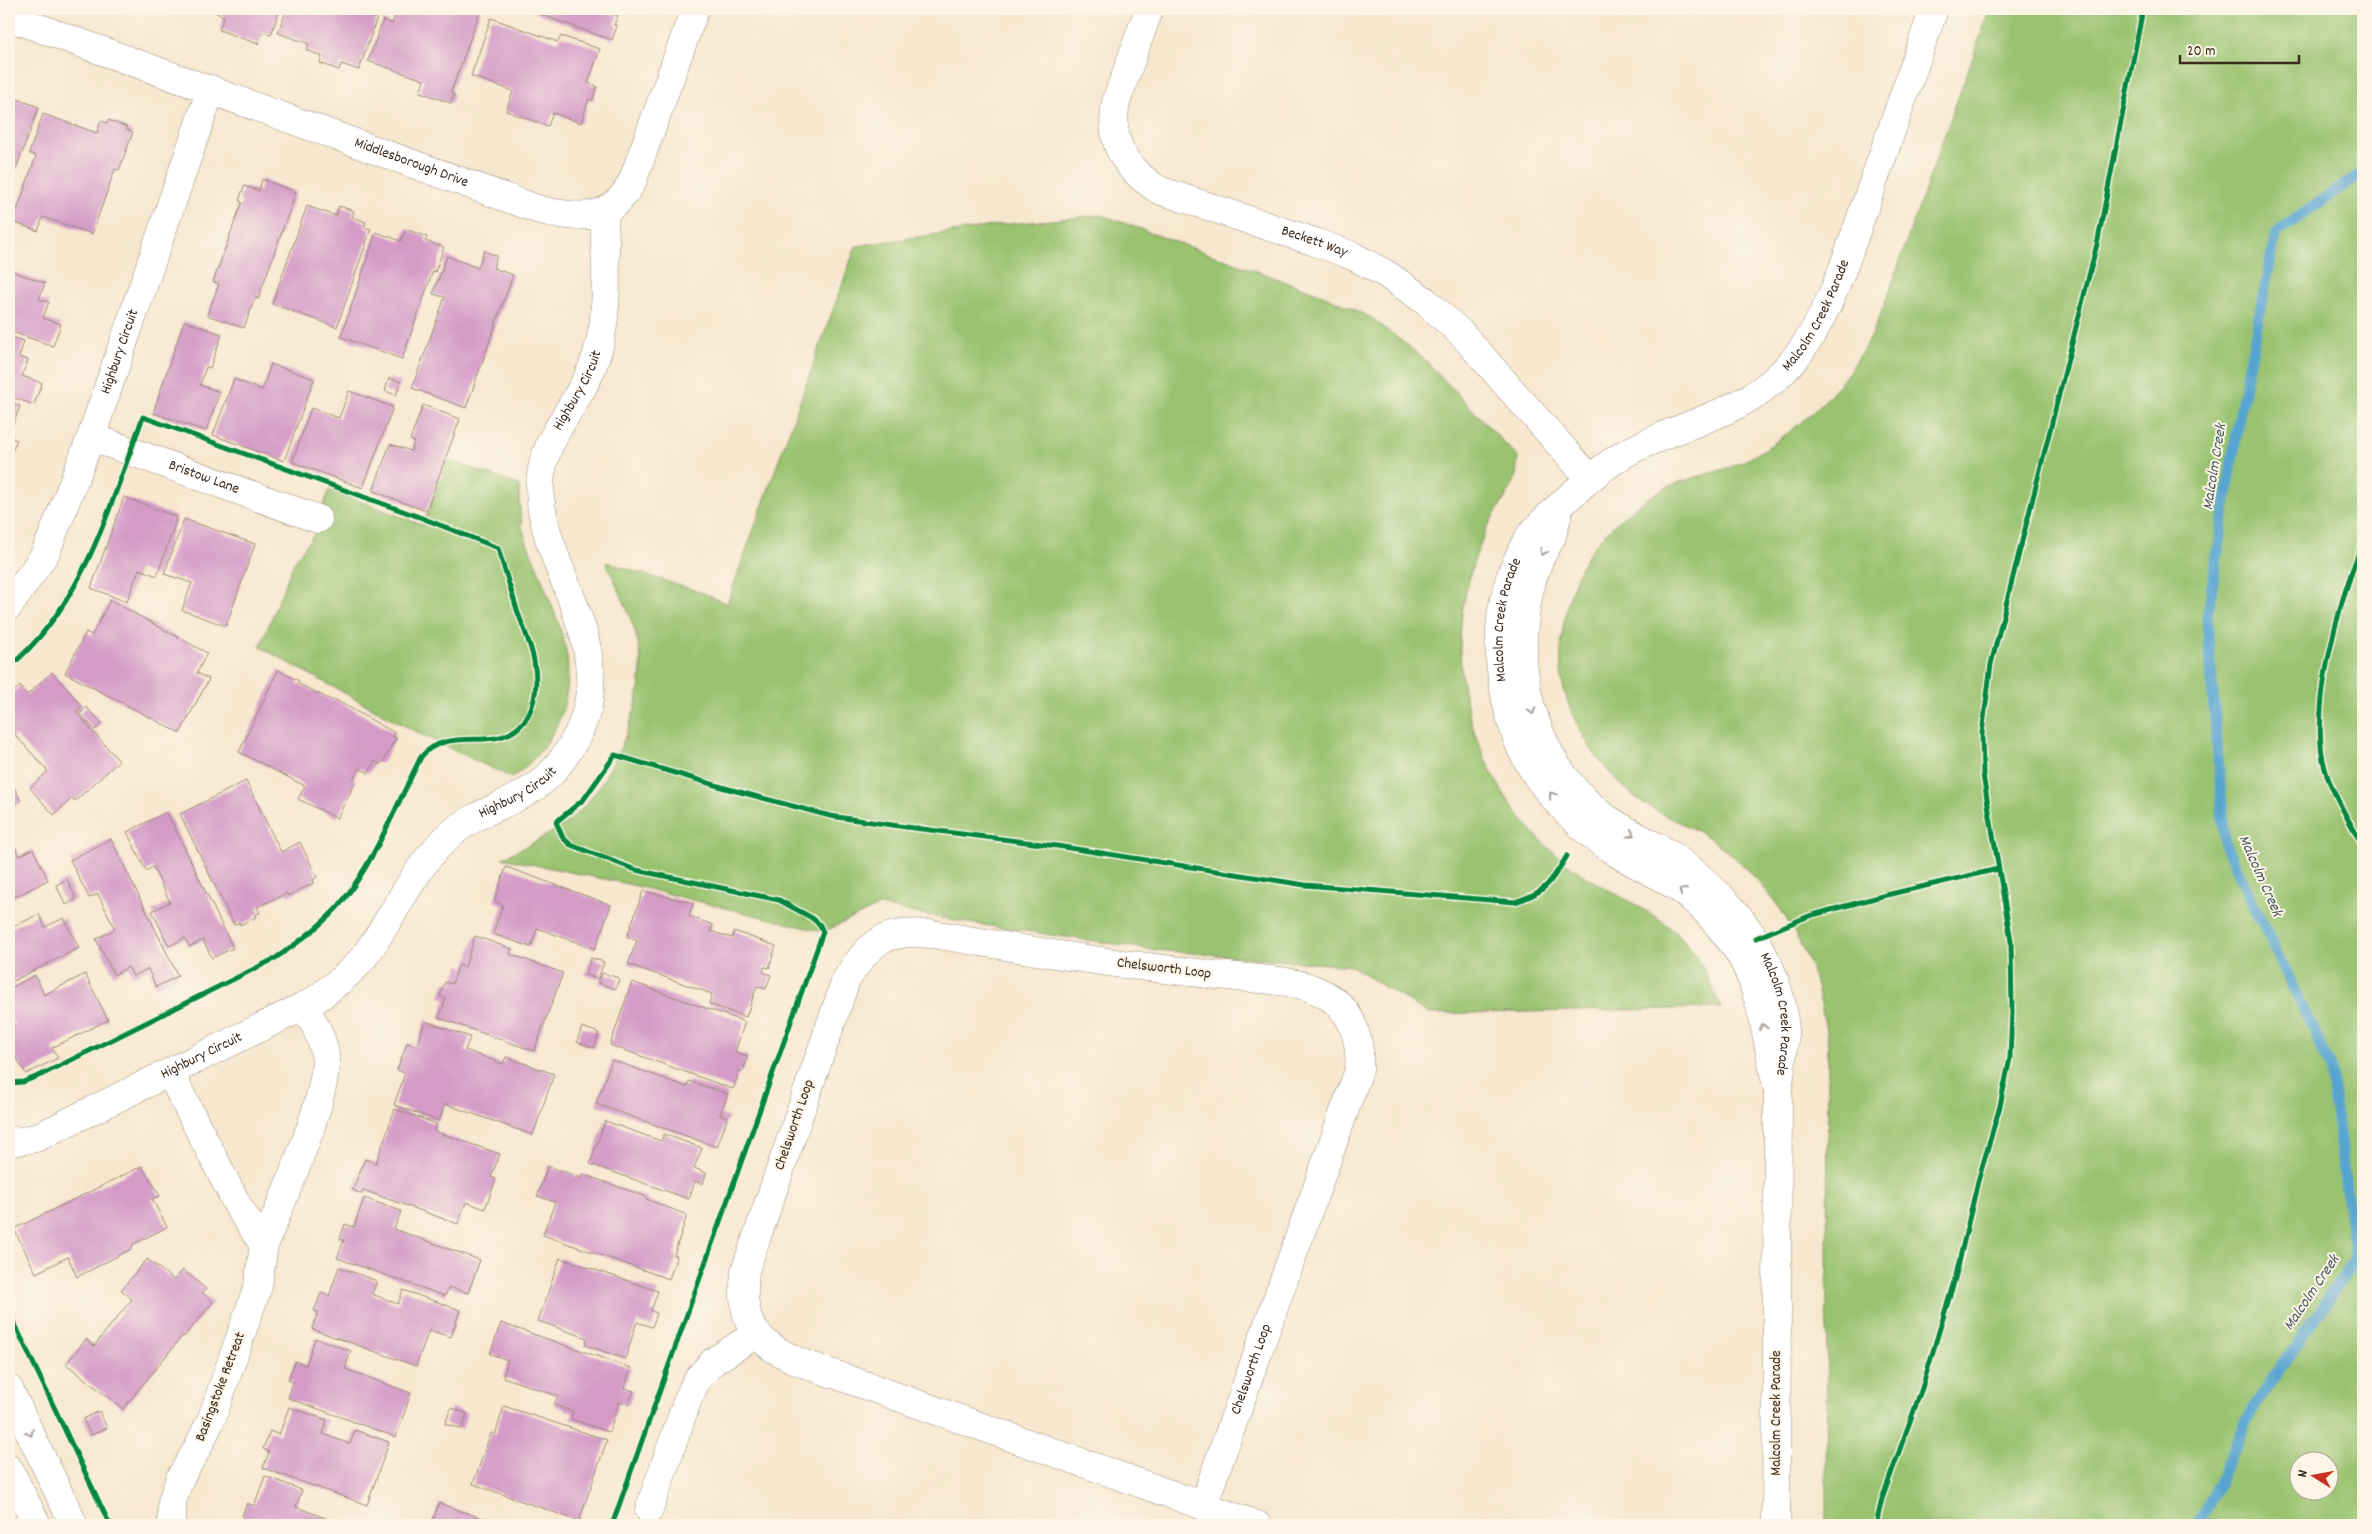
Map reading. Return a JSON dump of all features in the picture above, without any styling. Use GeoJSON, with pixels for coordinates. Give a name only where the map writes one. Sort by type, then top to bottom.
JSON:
{"type":"FeatureCollection","features":[{"type":"Feature","properties":{"kind":"street","name":"Middlesborough Drive"},"geometry":{"type":"LineString","coordinates":[[9,17],[540,210],[566,216],[587,216],[604,212],[626,194],[695,9]]}},
{"type":"Feature","properties":{"kind":"street","name":"Beckett Way"},"geometry":{"type":"LineString","coordinates":[[1149,9],[1116,102],[1114,115],[1118,146],[1141,179],[1159,190],[1353,256],[1386,274],[1424,300],[1462,334],[1590,479]]}},
{"type":"Feature","properties":{"kind":"street","name":"Malcolm Creek Parade"},"geometry":{"type":"LineString","coordinates":[[1776,1525],[1778,1091],[1783,1046],[1783,1013],[1776,984],[1756,938],[1697,873],[1667,852],[1627,832],[1597,811],[1573,787],[1550,756],[1532,716],[1523,672],[1523,627],[1528,591],[1538,562],[1552,536],[1559,507],[1590,479],[1626,453],[1746,402],[1776,378],[1802,349],[1826,310],[1934,9]]}},
{"type":"Feature","properties":{"kind":"street","name":"Highbury Circuit"},"geometry":{"type":"LineString","coordinates":[[9,606],[45,554],[91,437],[211,89]]}},
{"type":"Feature","properties":{"kind":"street","name":"Highbury Circuit"},"geometry":{"type":"LineString","coordinates":[[9,1141],[36,1138],[304,1006],[341,980],[362,958],[427,859],[453,832],[477,817],[533,789],[553,772],[568,752],[584,721],[590,691],[589,657],[581,622],[546,524],[540,487],[544,458],[555,432],[579,396],[596,360],[604,313],[606,275],[604,212]]}},
{"type":"Feature","properties":{"kind":"street","name":"Bristow Lane"},"geometry":{"type":"LineString","coordinates":[[91,437],[318,519]]}},
{"type":"Feature","properties":{"kind":"street","name":"Chelsworth Loop"},"geometry":{"type":"LineString","coordinates":[[1203,1506],[1359,1070],[1360,1052],[1355,1029],[1346,1012],[1333,999],[1313,989],[1287,982],[1137,966],[932,934],[906,932],[888,936],[872,945],[858,960],[846,980],[745,1271],[743,1291],[745,1314],[756,1334],[774,1351],[797,1361],[1203,1506],[1257,1525]]}},
{"type":"Feature","properties":{"kind":"street","name":"Basingstoke Retreat"},"geometry":{"type":"LineString","coordinates":[[172,1525],[172,1502],[180,1478],[211,1420],[258,1286],[264,1245],[313,1118],[322,1087],[325,1056],[320,1033],[304,1006]]}},
{"type":"Feature","properties":{"kind":"street"},"geometry":{"type":"LineString","coordinates":[[170,1073],[239,1208],[264,1245]]}},
{"type":"Feature","properties":{"kind":"street"},"geometry":{"type":"LineString","coordinates":[[649,1510],[689,1396],[699,1377],[714,1361],[756,1334]]}},
{"type":"Feature","properties":{"kind":"street"},"geometry":{"type":"LineString","coordinates":[[9,1388],[74,1525]]}},
{"type":"Feature","properties":{"kind":"street"},"geometry":{"type":"LineString","coordinates":[[9,1469],[37,1525]]}},
{"type":"Feature","properties":{"kind":"green space"},"geometry":{"type":"Polygon","coordinates":[[[1990,9],[2363,9],[2363,1525],[1826,1525],[1828,1043],[1818,991],[1811,969],[1791,927],[1779,907],[1749,871],[1714,841],[1639,800],[1604,766],[1585,738],[1570,709],[1562,678],[1562,641],[1568,602],[1581,567],[1596,544],[1615,524],[1659,491],[1680,482],[1740,463],[1765,449],[1807,418],[1843,380],[1863,350],[1880,316],[1990,9]]]}},
{"type":"Feature","properties":{"kind":"green space"},"geometry":{"type":"Polygon","coordinates":[[[1102,215],[1325,296],[1372,318],[1424,359],[1518,457],[1515,480],[1488,525],[1480,545],[1471,571],[1462,612],[1460,639],[1462,672],[1467,705],[1476,736],[1489,766],[1505,795],[1524,822],[1546,846],[1572,867],[1652,914],[1681,937],[1701,964],[1721,1008],[1429,1014],[1351,966],[1156,950],[969,923],[879,906],[823,932],[628,884],[502,858],[553,832],[583,808],[608,772],[628,728],[640,685],[640,653],[628,612],[606,562],[703,593],[727,604],[856,246],[1000,225],[1102,215]]]}},
{"type":"Feature","properties":{"kind":"green space"},"geometry":{"type":"Polygon","coordinates":[[[448,460],[519,485],[522,527],[563,636],[568,675],[567,693],[563,710],[549,740],[538,754],[512,778],[418,733],[260,647],[294,562],[313,536],[329,490],[423,525],[448,460]]]}},
{"type":"Feature","properties":{"kind":"building"},"geometry":{"type":"Polygon","coordinates":[[[217,9],[280,9],[271,35],[262,32],[258,44],[219,30],[224,16],[216,13],[217,9]]]}},
{"type":"Feature","properties":{"kind":"building"},"geometry":{"type":"Polygon","coordinates":[[[287,9],[380,9],[359,70],[341,64],[339,70],[320,63],[322,56],[306,50],[309,44],[278,33],[287,9]]]}},
{"type":"Feature","properties":{"kind":"building"},"geometry":{"type":"Polygon","coordinates":[[[397,9],[481,9],[451,92],[454,94],[451,103],[420,92],[424,80],[368,61],[383,20],[392,24],[397,9]]]}},
{"type":"Feature","properties":{"kind":"building"},"geometry":{"type":"Polygon","coordinates":[[[525,9],[614,9],[612,14],[618,15],[614,25],[617,26],[612,40],[525,9]]]}},
{"type":"Feature","properties":{"kind":"building"},"geometry":{"type":"Polygon","coordinates":[[[491,18],[558,42],[561,36],[600,49],[588,83],[597,86],[593,100],[589,99],[581,123],[553,113],[548,126],[506,111],[513,91],[471,76],[491,18]]]}},
{"type":"Feature","properties":{"kind":"building"},"geometry":{"type":"Polygon","coordinates":[[[9,96],[39,107],[9,188],[9,96]]]}},
{"type":"Feature","properties":{"kind":"building"},"geometry":{"type":"Polygon","coordinates":[[[43,114],[97,133],[101,121],[107,123],[108,120],[127,127],[126,129],[133,132],[119,170],[115,169],[92,234],[43,217],[38,231],[13,222],[36,156],[29,153],[43,114]]]}},
{"type":"Feature","properties":{"kind":"building"},"geometry":{"type":"Polygon","coordinates":[[[262,179],[296,192],[258,299],[255,298],[244,328],[207,315],[219,284],[213,282],[242,202],[239,201],[244,186],[259,191],[262,179]]]}},
{"type":"Feature","properties":{"kind":"building"},"geometry":{"type":"Polygon","coordinates":[[[307,206],[336,216],[339,206],[354,211],[352,217],[366,222],[364,227],[371,229],[337,327],[272,304],[307,206]]]}},
{"type":"Feature","properties":{"kind":"building"},"geometry":{"type":"Polygon","coordinates":[[[406,229],[427,237],[425,241],[444,247],[435,272],[433,271],[402,359],[341,337],[376,232],[401,241],[406,229]]]}},
{"type":"Feature","properties":{"kind":"building"},"geometry":{"type":"Polygon","coordinates":[[[484,251],[497,256],[493,268],[513,275],[466,408],[412,388],[445,297],[433,294],[447,256],[478,268],[484,251]]]}},
{"type":"Feature","properties":{"kind":"building"},"geometry":{"type":"Polygon","coordinates":[[[9,270],[45,283],[39,299],[49,302],[43,318],[61,324],[53,346],[9,331],[9,270]]]}},
{"type":"Feature","properties":{"kind":"building"},"geometry":{"type":"Polygon","coordinates":[[[184,321],[222,334],[210,368],[206,367],[200,385],[220,392],[206,431],[153,413],[184,321]]]}},
{"type":"Feature","properties":{"kind":"building"},"geometry":{"type":"Polygon","coordinates":[[[9,336],[24,341],[19,357],[28,360],[22,376],[42,383],[34,405],[9,396],[9,336]]]}},
{"type":"Feature","properties":{"kind":"building"},"geometry":{"type":"Polygon","coordinates":[[[271,364],[314,379],[284,461],[213,435],[234,379],[262,390],[271,364]]]}},
{"type":"Feature","properties":{"kind":"building"},"geometry":{"type":"Polygon","coordinates":[[[389,378],[401,382],[396,395],[385,391],[389,378]]]}},
{"type":"Feature","properties":{"kind":"building"},"geometry":{"type":"Polygon","coordinates":[[[349,391],[393,407],[363,488],[292,462],[311,408],[339,418],[349,391]]]}},
{"type":"Feature","properties":{"kind":"building"},"geometry":{"type":"Polygon","coordinates":[[[9,402],[20,406],[9,436],[9,402]]]}},
{"type":"Feature","properties":{"kind":"building"},"geometry":{"type":"Polygon","coordinates":[[[423,405],[460,419],[426,511],[373,491],[390,444],[411,451],[414,441],[410,440],[423,405]]]}},
{"type":"Feature","properties":{"kind":"building"},"geometry":{"type":"Polygon","coordinates":[[[9,437],[17,440],[12,451],[9,450],[9,437]]]}},
{"type":"Feature","properties":{"kind":"building"},"geometry":{"type":"Polygon","coordinates":[[[124,497],[177,517],[157,576],[139,569],[127,602],[91,588],[124,497]]]}},
{"type":"Feature","properties":{"kind":"building"},"geometry":{"type":"Polygon","coordinates":[[[184,519],[255,544],[226,626],[182,610],[192,583],[164,574],[184,519]]]}},
{"type":"Feature","properties":{"kind":"building"},"geometry":{"type":"Polygon","coordinates":[[[110,600],[207,653],[197,673],[209,679],[180,733],[65,673],[86,632],[92,635],[110,600]]]}},
{"type":"Feature","properties":{"kind":"building"},"geometry":{"type":"Polygon","coordinates":[[[278,670],[299,681],[297,683],[333,701],[334,699],[395,733],[393,737],[396,738],[383,762],[379,764],[375,761],[369,773],[359,768],[353,780],[356,781],[337,818],[298,799],[305,786],[239,752],[278,670]]]}},
{"type":"Feature","properties":{"kind":"building"},"geometry":{"type":"Polygon","coordinates":[[[52,672],[82,706],[76,712],[119,761],[75,801],[72,798],[54,815],[30,788],[48,771],[15,735],[11,739],[9,736],[9,696],[20,686],[27,695],[52,672]]]}},
{"type":"Feature","properties":{"kind":"building"},"geometry":{"type":"Polygon","coordinates":[[[86,707],[102,723],[95,730],[80,714],[86,707]]]}},
{"type":"Feature","properties":{"kind":"building"},"geometry":{"type":"Polygon","coordinates":[[[9,777],[21,801],[9,808],[9,777]]]}},
{"type":"Feature","properties":{"kind":"building"},"geometry":{"type":"Polygon","coordinates":[[[246,781],[281,852],[300,842],[317,877],[313,880],[314,883],[288,896],[287,893],[257,907],[260,913],[254,915],[256,917],[240,925],[240,922],[234,925],[180,814],[246,781]]]}},
{"type":"Feature","properties":{"kind":"building"},"geometry":{"type":"Polygon","coordinates":[[[167,812],[233,948],[212,958],[203,940],[189,947],[185,938],[169,946],[152,911],[170,902],[153,867],[146,871],[127,832],[167,812]]]}},
{"type":"Feature","properties":{"kind":"building"},"geometry":{"type":"Polygon","coordinates":[[[9,834],[19,856],[33,849],[48,880],[9,900],[9,834]]]}},
{"type":"Feature","properties":{"kind":"building"},"geometry":{"type":"Polygon","coordinates":[[[111,839],[178,976],[156,987],[148,969],[133,976],[128,967],[114,975],[96,939],[115,929],[98,894],[89,898],[70,860],[111,839]]]}},
{"type":"Feature","properties":{"kind":"building"},"geometry":{"type":"Polygon","coordinates":[[[506,867],[611,905],[595,949],[537,928],[531,947],[493,934],[503,905],[494,901],[506,867]]]}},
{"type":"Feature","properties":{"kind":"building"},"geometry":{"type":"Polygon","coordinates":[[[67,879],[76,899],[66,905],[56,885],[67,879]]]}},
{"type":"Feature","properties":{"kind":"building"},"geometry":{"type":"Polygon","coordinates":[[[643,891],[693,903],[689,916],[713,925],[710,931],[732,938],[734,931],[776,946],[769,968],[764,967],[763,972],[771,975],[766,989],[757,986],[746,1017],[709,1004],[712,994],[628,964],[637,940],[627,937],[643,891]]]}},
{"type":"Feature","properties":{"kind":"building"},"geometry":{"type":"Polygon","coordinates":[[[39,914],[45,927],[64,918],[79,948],[9,983],[9,929],[39,914]]]}},
{"type":"Feature","properties":{"kind":"building"},"geometry":{"type":"Polygon","coordinates":[[[475,936],[512,949],[510,954],[563,973],[534,1051],[439,1018],[446,999],[440,996],[445,982],[452,984],[459,965],[465,967],[475,936]]]}},
{"type":"Feature","properties":{"kind":"building"},"geometry":{"type":"Polygon","coordinates":[[[591,958],[604,962],[598,979],[585,975],[591,958]]]}},
{"type":"Feature","properties":{"kind":"building"},"geometry":{"type":"Polygon","coordinates":[[[602,973],[619,978],[616,989],[599,983],[602,973]]]}},
{"type":"Feature","properties":{"kind":"building"},"geometry":{"type":"Polygon","coordinates":[[[85,974],[108,1020],[52,1048],[58,1058],[26,1074],[9,1045],[9,1030],[15,1027],[9,1015],[9,989],[35,975],[44,995],[85,974]]]}},
{"type":"Feature","properties":{"kind":"building"},"geometry":{"type":"Polygon","coordinates":[[[632,982],[745,1022],[735,1052],[748,1056],[743,1071],[740,1070],[733,1089],[610,1045],[632,982]]]}},
{"type":"Feature","properties":{"kind":"building"},"geometry":{"type":"Polygon","coordinates":[[[425,1021],[470,1037],[465,1050],[503,1064],[506,1057],[554,1074],[533,1135],[445,1104],[439,1121],[394,1105],[405,1073],[397,1070],[407,1043],[416,1046],[425,1021]]]}},
{"type":"Feature","properties":{"kind":"building"},"geometry":{"type":"Polygon","coordinates":[[[582,1027],[599,1033],[594,1048],[577,1042],[582,1027]]]}},
{"type":"Feature","properties":{"kind":"building"},"geometry":{"type":"Polygon","coordinates":[[[612,1060],[687,1087],[689,1081],[728,1094],[720,1115],[728,1117],[717,1147],[596,1104],[612,1060]]]}},
{"type":"Feature","properties":{"kind":"building"},"geometry":{"type":"Polygon","coordinates":[[[395,1109],[437,1124],[434,1131],[500,1154],[491,1177],[496,1179],[485,1209],[466,1202],[458,1224],[363,1190],[362,1194],[353,1190],[365,1159],[376,1163],[395,1109]]]}},
{"type":"Feature","properties":{"kind":"building"},"geometry":{"type":"Polygon","coordinates":[[[605,1121],[661,1141],[664,1134],[702,1148],[694,1168],[706,1173],[703,1184],[695,1181],[689,1199],[590,1164],[605,1121]]]}},
{"type":"Feature","properties":{"kind":"building"},"geometry":{"type":"Polygon","coordinates":[[[142,1166],[160,1196],[152,1199],[167,1227],[132,1245],[133,1248],[77,1277],[68,1257],[36,1273],[14,1229],[142,1166]]]}},
{"type":"Feature","properties":{"kind":"building"},"geometry":{"type":"Polygon","coordinates":[[[548,1166],[582,1178],[582,1174],[647,1197],[646,1199],[687,1215],[674,1255],[677,1256],[669,1279],[543,1235],[555,1202],[537,1196],[548,1166]]]}},
{"type":"Feature","properties":{"kind":"building"},"geometry":{"type":"Polygon","coordinates":[[[364,1198],[401,1211],[394,1229],[480,1260],[468,1293],[449,1287],[445,1296],[337,1258],[344,1240],[340,1239],[345,1224],[354,1227],[364,1198]]]}},
{"type":"Feature","properties":{"kind":"building"},"geometry":{"type":"Polygon","coordinates":[[[560,1258],[658,1291],[651,1311],[657,1313],[652,1327],[637,1322],[625,1359],[585,1345],[587,1338],[538,1321],[560,1258]]]}},
{"type":"Feature","properties":{"kind":"building"},"geometry":{"type":"Polygon","coordinates":[[[147,1259],[174,1280],[183,1270],[206,1289],[202,1293],[213,1302],[184,1337],[183,1335],[123,1409],[66,1364],[86,1339],[94,1346],[132,1299],[121,1290],[147,1259]]]}},
{"type":"Feature","properties":{"kind":"building"},"geometry":{"type":"Polygon","coordinates":[[[339,1267],[377,1281],[372,1294],[398,1304],[403,1290],[460,1310],[451,1337],[429,1330],[416,1366],[312,1329],[318,1312],[314,1311],[321,1293],[329,1296],[339,1267]]]}},
{"type":"Feature","properties":{"kind":"building"},"geometry":{"type":"Polygon","coordinates":[[[501,1323],[631,1368],[624,1388],[634,1391],[628,1405],[619,1402],[609,1432],[571,1419],[573,1412],[554,1405],[558,1396],[503,1377],[508,1360],[490,1354],[501,1323]]]}},
{"type":"Feature","properties":{"kind":"building"},"geometry":{"type":"Polygon","coordinates":[[[315,1338],[351,1351],[345,1369],[411,1393],[396,1437],[288,1398],[293,1382],[288,1380],[295,1361],[306,1365],[315,1338]]]}},
{"type":"Feature","properties":{"kind":"building"},"geometry":{"type":"Polygon","coordinates":[[[504,1406],[607,1440],[579,1521],[473,1484],[491,1433],[495,1435],[504,1406]]]}},
{"type":"Feature","properties":{"kind":"building"},"geometry":{"type":"Polygon","coordinates":[[[289,1407],[327,1420],[323,1434],[350,1444],[355,1430],[389,1442],[367,1505],[263,1468],[269,1452],[263,1449],[270,1431],[279,1435],[289,1407]]]}},
{"type":"Feature","properties":{"kind":"building"},"geometry":{"type":"Polygon","coordinates":[[[451,1408],[467,1413],[462,1429],[445,1424],[451,1408]]]}},
{"type":"Feature","properties":{"kind":"building"},"geometry":{"type":"Polygon","coordinates":[[[99,1411],[107,1428],[91,1435],[83,1419],[99,1411]]]}},
{"type":"Feature","properties":{"kind":"building"},"geometry":{"type":"Polygon","coordinates":[[[265,1476],[302,1490],[296,1507],[344,1525],[243,1525],[245,1518],[242,1516],[247,1503],[254,1506],[265,1476]]]}},
{"type":"Feature","properties":{"kind":"building"},"geometry":{"type":"Polygon","coordinates":[[[439,1503],[501,1525],[431,1525],[439,1503]]]}},
{"type":"Feature","properties":{"kind":"waterway","name":"Malcolm Creek"},"geometry":{"type":"LineString","coordinates":[[2199,1525],[2252,1409],[2355,1260],[2330,1065],[2225,845],[2207,619],[2241,406],[2276,233],[2363,172]]}},
{"type":"Feature","properties":{"kind":"cycle path"},"geometry":{"type":"LineString","coordinates":[[1876,1525],[1882,1499],[1922,1388],[1956,1275],[1978,1181],[2000,1106],[2010,1058],[2012,1012],[2011,941],[1983,775],[1982,734],[1991,664],[2098,240],[2143,9]]}},
{"type":"Feature","properties":{"kind":"cycle path"},"geometry":{"type":"LineString","coordinates":[[9,667],[35,642],[57,614],[76,584],[106,518],[143,417],[422,518],[498,548],[531,648],[536,676],[533,703],[529,714],[522,724],[512,732],[500,737],[442,743],[434,746],[421,757],[385,831],[354,886],[335,910],[301,940],[274,959],[41,1075],[23,1082],[9,1083]]}},
{"type":"Feature","properties":{"kind":"cycle path"},"geometry":{"type":"LineString","coordinates":[[2363,542],[2335,627],[2328,660],[2320,724],[2322,753],[2328,778],[2363,846]]}},
{"type":"Feature","properties":{"kind":"cycle path"},"geometry":{"type":"LineString","coordinates":[[612,1525],[823,932],[820,925],[812,918],[779,900],[636,870],[571,845],[563,838],[556,822],[584,799],[615,755],[725,788],[830,816],[1057,846],[1305,885],[1515,902],[1534,894],[1547,885],[1567,856]]}},
{"type":"Feature","properties":{"kind":"cycle path"},"geometry":{"type":"LineString","coordinates":[[1756,938],[1809,916],[1882,896],[1998,869]]}},
{"type":"Feature","properties":{"kind":"cycle path"},"geometry":{"type":"LineString","coordinates":[[9,1312],[110,1525]]}}]}
